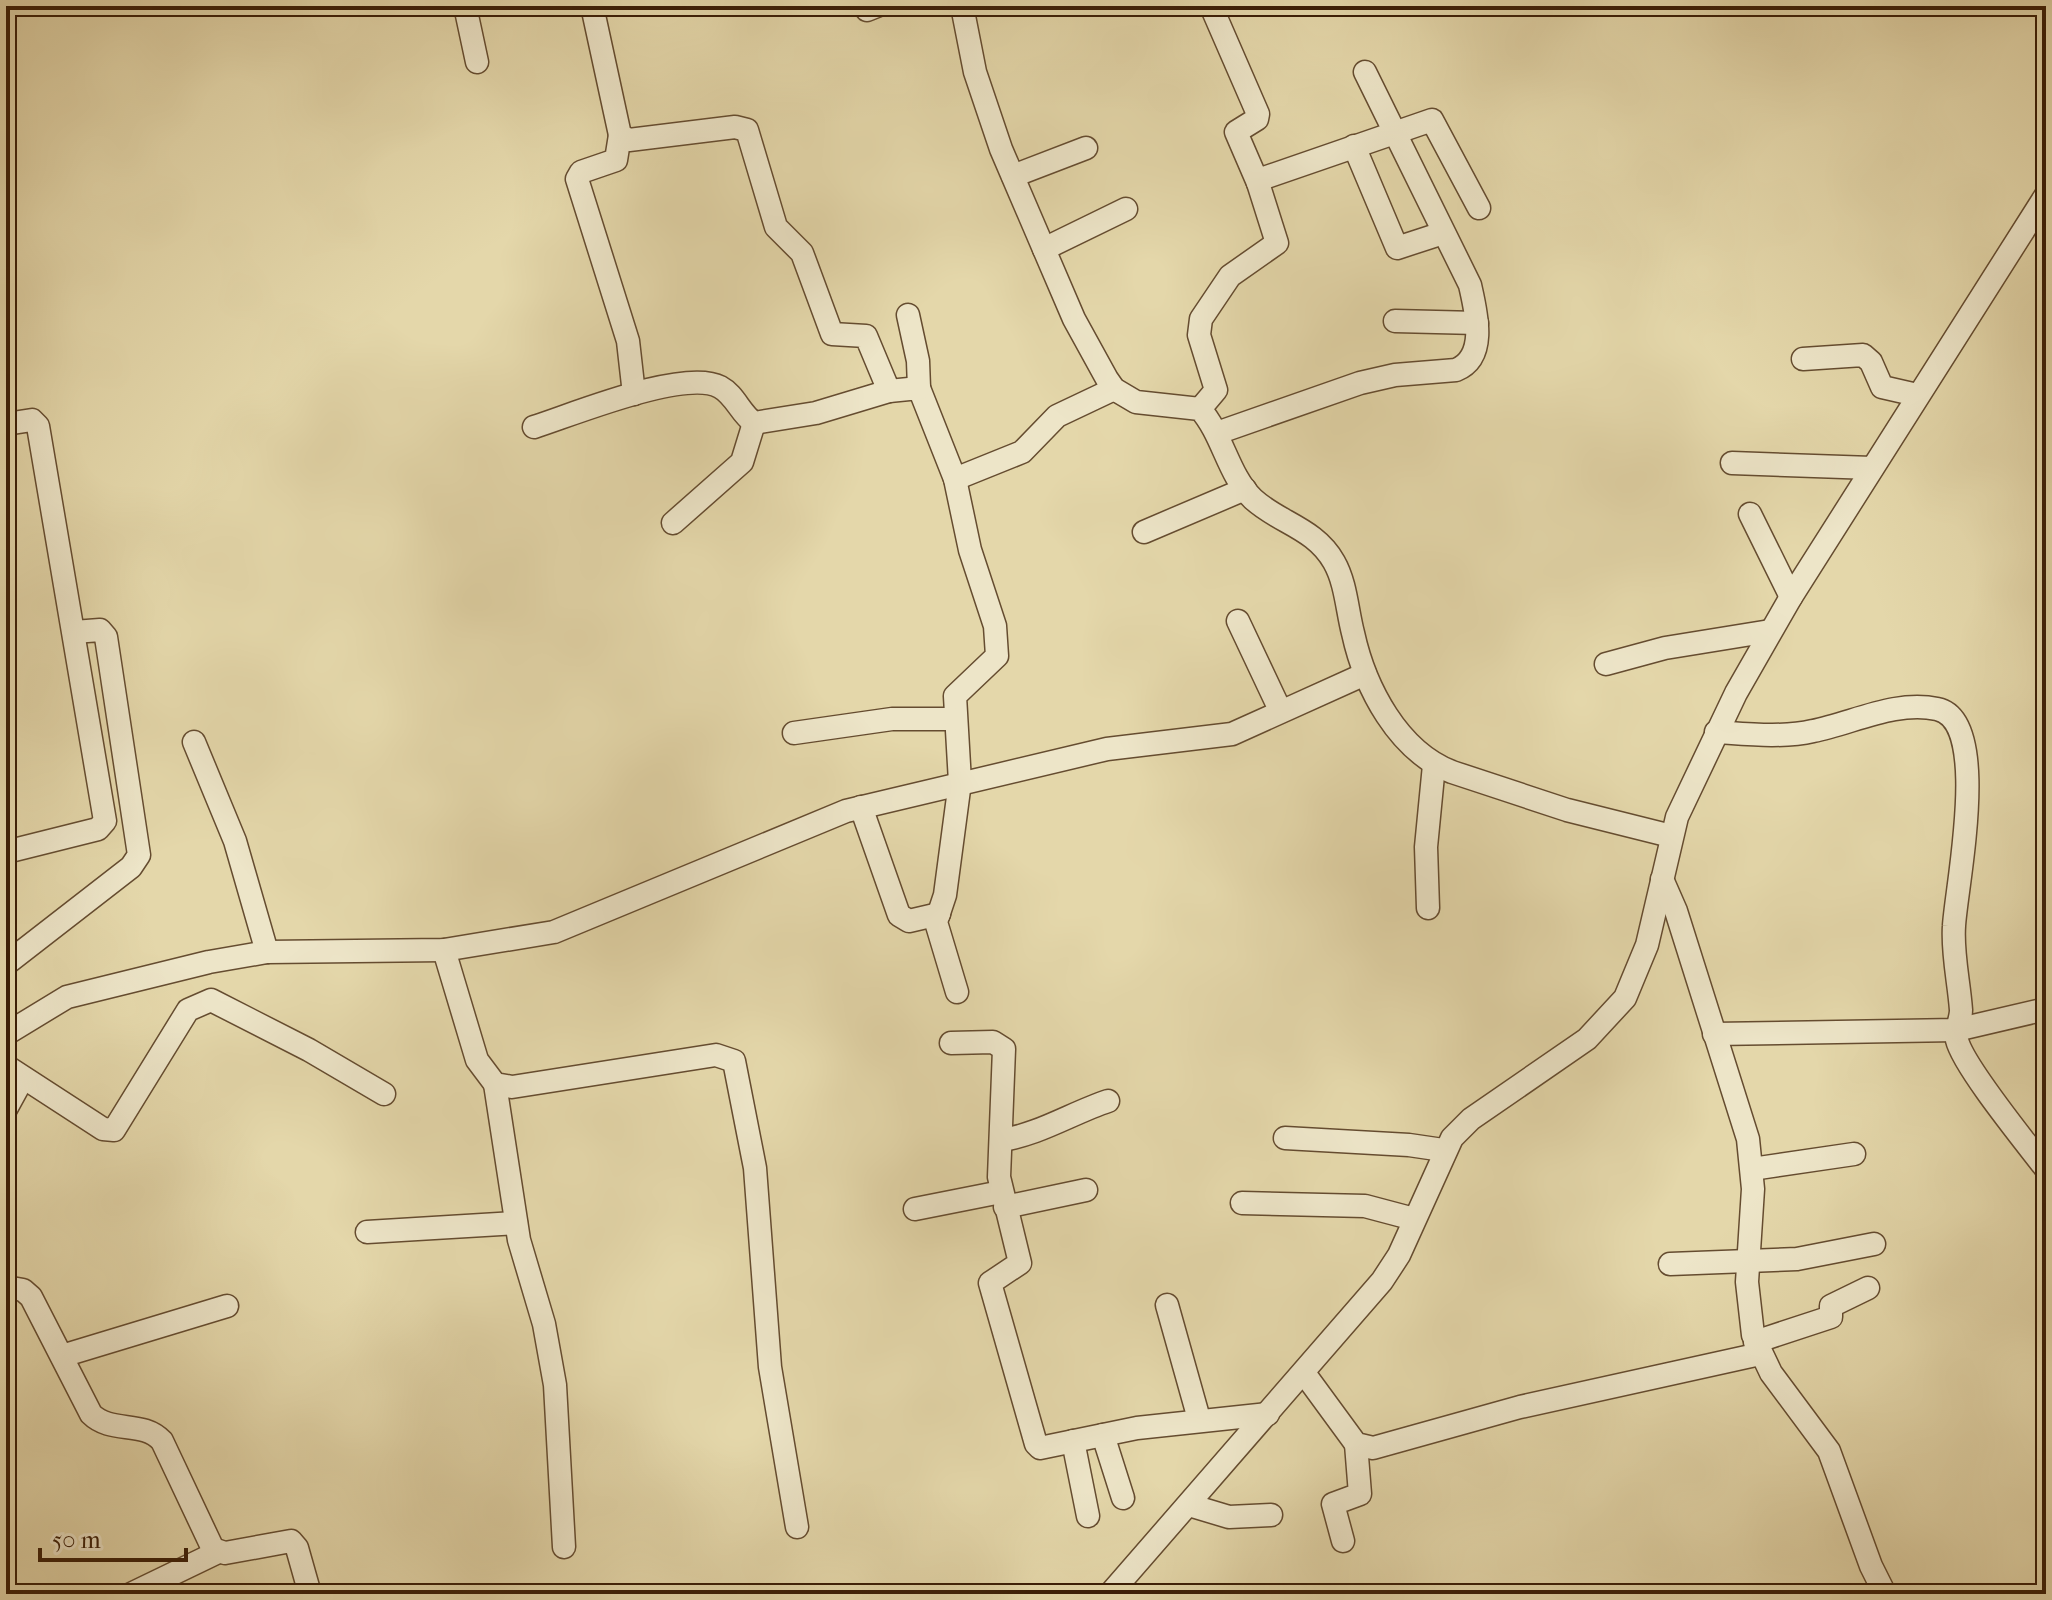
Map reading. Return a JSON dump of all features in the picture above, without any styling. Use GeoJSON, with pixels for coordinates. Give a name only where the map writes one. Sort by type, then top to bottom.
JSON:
{"type":"FeatureCollection","features":[{"type":"Feature","properties":{"kind":"street"},"geometry":{"type":"LineString","coordinates":[[465,6],[477,62]]}},
{"type":"Feature","properties":{"kind":"street"},"geometry":{"type":"LineString","coordinates":[[592,6],[620,135],[616,160],[581,172],[577,179],[628,341],[634,394]]}},
{"type":"Feature","properties":{"kind":"street"},"geometry":{"type":"LineString","coordinates":[[962,6],[977,80],[1013,176],[1074,319],[1114,389],[1136,402],[1200,409],[1217,433],[1245,489],[1263,506],[1311,533],[1334,562],[1365,674],[1409,745],[1434,765],[1567,810],[1671,836]]}},
{"type":"Feature","properties":{"kind":"street"},"geometry":{"type":"LineString","coordinates":[[1200,409],[1216,390],[1199,335],[1201,319],[1230,276],[1277,243],[1258,183],[1236,132],[1257,119],[1258,114],[1211,6]]}},
{"type":"Feature","properties":{"kind":"street"},"geometry":{"type":"LineString","coordinates":[[1217,433],[1360,383],[1465,366],[1474,354],[1477,323],[1470,285],[1365,72]]}},
{"type":"Feature","properties":{"kind":"street"},"geometry":{"type":"LineString","coordinates":[[1258,183],[1264,177],[1429,119],[1435,122],[1479,208]]}},
{"type":"Feature","properties":{"kind":"street"},"geometry":{"type":"LineString","coordinates":[[620,135],[629,140],[735,127],[747,130],[776,227],[802,253],[832,334],[866,336],[889,391]]}},
{"type":"Feature","properties":{"kind":"street"},"geometry":{"type":"LineString","coordinates":[[1354,146],[1397,248],[1443,233]]}},
{"type":"Feature","properties":{"kind":"street"},"geometry":{"type":"LineString","coordinates":[[1013,176],[1086,148]]}},
{"type":"Feature","properties":{"kind":"street"},"geometry":{"type":"LineString","coordinates":[[1110,1594],[1382,1281],[1399,1255],[1443,1150],[1471,1119],[1587,1039],[1611,1018],[1637,976],[1671,836],[1716,732],[1770,631],[2046,195]]}},
{"type":"Feature","properties":{"kind":"street"},"geometry":{"type":"LineString","coordinates":[[1044,249],[1126,209]]}},
{"type":"Feature","properties":{"kind":"street"},"geometry":{"type":"LineString","coordinates":[[908,315],[918,361],[919,388],[955,479],[970,550],[995,626],[997,656],[957,691],[955,719],[960,782],[936,922],[957,992]]}},
{"type":"Feature","properties":{"kind":"street"},"geometry":{"type":"LineString","coordinates":[[1395,321],[1477,323]]}},
{"type":"Feature","properties":{"kind":"street"},"geometry":{"type":"LineString","coordinates":[[1803,359],[1863,355],[1871,362],[1882,387],[1917,395]]}},
{"type":"Feature","properties":{"kind":"street"},"geometry":{"type":"LineString","coordinates":[[534,427],[634,394],[708,383],[730,395],[754,423]]}},
{"type":"Feature","properties":{"kind":"street"},"geometry":{"type":"LineString","coordinates":[[754,423],[816,413],[889,391],[919,388]]}},
{"type":"Feature","properties":{"kind":"street"},"geometry":{"type":"LineString","coordinates":[[955,479],[1022,452],[1057,416],[1114,389]]}},
{"type":"Feature","properties":{"kind":"street"},"geometry":{"type":"LineString","coordinates":[[6,424],[32,420],[38,426],[105,824],[6,852]]}},
{"type":"Feature","properties":{"kind":"street"},"geometry":{"type":"LineString","coordinates":[[673,523],[742,462],[754,423]]}},
{"type":"Feature","properties":{"kind":"street"},"geometry":{"type":"LineString","coordinates":[[1732,463],[1872,468]]}},
{"type":"Feature","properties":{"kind":"street"},"geometry":{"type":"LineString","coordinates":[[1144,532],[1245,489]]}},
{"type":"Feature","properties":{"kind":"street"},"geometry":{"type":"LineString","coordinates":[[1750,514],[1791,597]]}},
{"type":"Feature","properties":{"kind":"street"},"geometry":{"type":"LineString","coordinates":[[1238,621],[1280,710]]}},
{"type":"Feature","properties":{"kind":"street"},"geometry":{"type":"LineString","coordinates":[[6,964],[131,867],[139,855],[106,637],[100,630],[74,632]]}},
{"type":"Feature","properties":{"kind":"street"},"geometry":{"type":"LineString","coordinates":[[1606,664],[1665,648],[1770,631]]}},
{"type":"Feature","properties":{"kind":"street"},"geometry":{"type":"LineString","coordinates":[[6,1034],[67,997],[209,962],[267,952],[444,950],[554,932],[668,888],[805,826],[861,807],[1115,747],[1218,737],[1365,674]]}},
{"type":"Feature","properties":{"kind":"street"},"geometry":{"type":"LineString","coordinates":[[1716,732],[1800,734],[1910,708],[1936,708],[1954,718],[1959,725],[1964,753],[1967,824],[1954,923],[1961,1011],[1956,1030],[1960,1046],[1972,1066],[2046,1169]]}},
{"type":"Feature","properties":{"kind":"street"},"geometry":{"type":"LineString","coordinates":[[794,733],[892,719],[955,719]]}},
{"type":"Feature","properties":{"kind":"street"},"geometry":{"type":"LineString","coordinates":[[194,742],[231,830],[267,952]]}},
{"type":"Feature","properties":{"kind":"street"},"geometry":{"type":"LineString","coordinates":[[1428,908],[1426,847],[1434,765]]}},
{"type":"Feature","properties":{"kind":"street"},"geometry":{"type":"LineString","coordinates":[[861,807],[899,915],[909,921],[939,914]]}},
{"type":"Feature","properties":{"kind":"street"},"geometry":{"type":"LineString","coordinates":[[1662,879],[1676,911],[1744,1125],[1752,1169],[1747,1260],[1750,1321],[1758,1348],[1829,1451],[1871,1566],[1885,1594]]}},
{"type":"Feature","properties":{"kind":"street"},"geometry":{"type":"LineString","coordinates":[[444,950],[477,1060],[495,1084],[516,1223],[544,1324],[555,1385],[564,1547]]}},
{"type":"Feature","properties":{"kind":"street"},"geometry":{"type":"LineString","coordinates":[[6,1109],[15,1072],[103,1129],[114,1130],[188,1010],[211,1000],[309,1050],[384,1094]]}},
{"type":"Feature","properties":{"kind":"street"},"geometry":{"type":"LineString","coordinates":[[1714,1034],[1956,1030],[2046,1009]]}},
{"type":"Feature","properties":{"kind":"street"},"geometry":{"type":"LineString","coordinates":[[951,1043],[993,1042],[1004,1049],[1003,1199],[1020,1263],[990,1283],[1034,1438],[1040,1448],[1199,1419],[1268,1414]]}},
{"type":"Feature","properties":{"kind":"street"},"geometry":{"type":"LineString","coordinates":[[495,1084],[512,1087],[716,1055],[734,1061],[755,1168],[770,1367],[797,1527]]}},
{"type":"Feature","properties":{"kind":"street"},"geometry":{"type":"LineString","coordinates":[[1001,1140],[1023,1137],[1108,1101]]}},
{"type":"Feature","properties":{"kind":"street"},"geometry":{"type":"LineString","coordinates":[[1285,1138],[1409,1145],[1443,1150]]}},
{"type":"Feature","properties":{"kind":"street"},"geometry":{"type":"LineString","coordinates":[[1752,1169],[1854,1154]]}},
{"type":"Feature","properties":{"kind":"street"},"geometry":{"type":"LineString","coordinates":[[915,1209],[1086,1190]]}},
{"type":"Feature","properties":{"kind":"street"},"geometry":{"type":"LineString","coordinates":[[1242,1203],[1365,1206],[1414,1219]]}},
{"type":"Feature","properties":{"kind":"street"},"geometry":{"type":"LineString","coordinates":[[367,1232],[516,1223]]}},
{"type":"Feature","properties":{"kind":"street"},"geometry":{"type":"LineString","coordinates":[[1670,1264],[1797,1259],[1874,1244]]}},
{"type":"Feature","properties":{"kind":"street"},"geometry":{"type":"LineString","coordinates":[[6,1287],[23,1290],[31,1297],[91,1414],[100,1423],[148,1430],[162,1441],[209,1542],[218,1552]]}},
{"type":"Feature","properties":{"kind":"street"},"geometry":{"type":"LineString","coordinates":[[1356,1444],[1373,1448],[1520,1407],[1758,1348],[1831,1317],[1831,1306],[1868,1288]]}},
{"type":"Feature","properties":{"kind":"street"},"geometry":{"type":"LineString","coordinates":[[1167,1305],[1199,1419]]}},
{"type":"Feature","properties":{"kind":"street"},"geometry":{"type":"LineString","coordinates":[[62,1356],[227,1306]]}},
{"type":"Feature","properties":{"kind":"street"},"geometry":{"type":"LineString","coordinates":[[1304,1373],[1356,1444],[1361,1490],[1357,1496],[1333,1504],[1343,1541]]}},
{"type":"Feature","properties":{"kind":"street"},"geometry":{"type":"LineString","coordinates":[[1103,1435],[1123,1498]]}},
{"type":"Feature","properties":{"kind":"street"},"geometry":{"type":"LineString","coordinates":[[1073,1441],[1088,1516]]}},
{"type":"Feature","properties":{"kind":"street"},"geometry":{"type":"LineString","coordinates":[[1189,1505],[1229,1517],[1271,1515]]}},
{"type":"Feature","properties":{"kind":"street"},"geometry":{"type":"LineString","coordinates":[[131,1594],[218,1552],[291,1541],[297,1548],[310,1594]]}}]}
